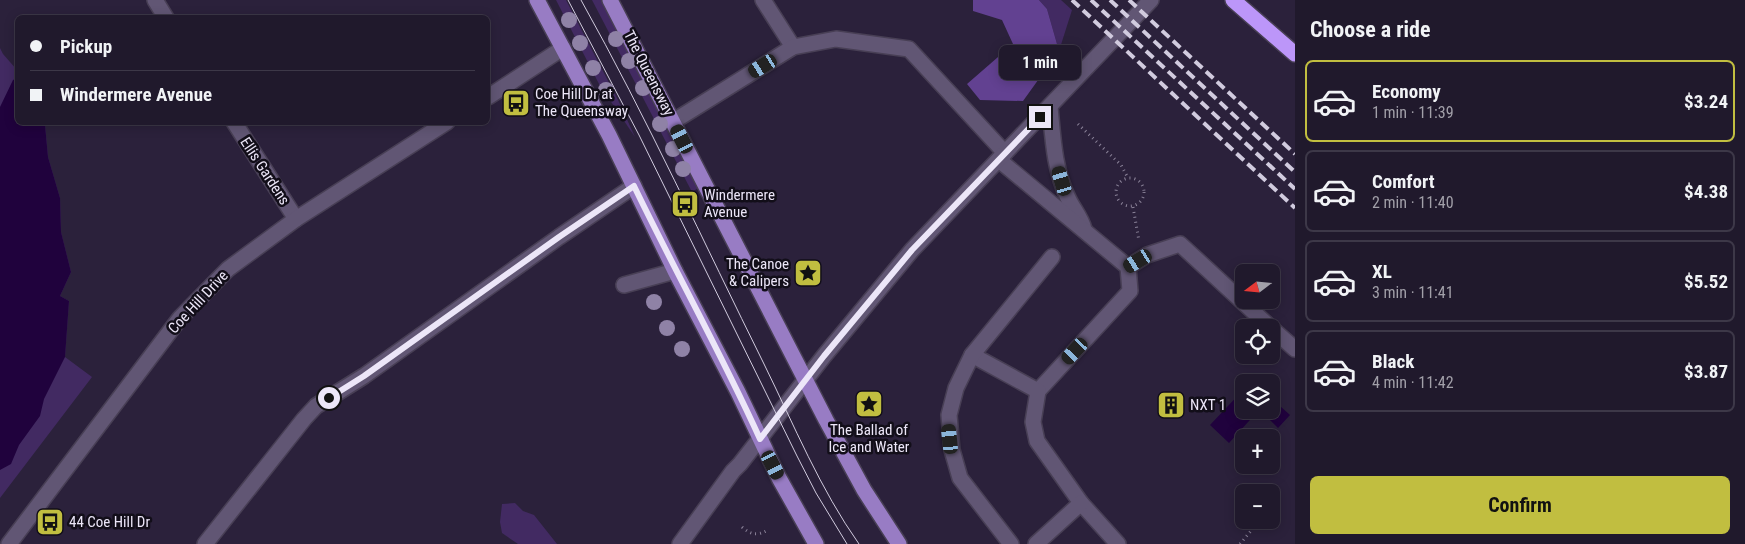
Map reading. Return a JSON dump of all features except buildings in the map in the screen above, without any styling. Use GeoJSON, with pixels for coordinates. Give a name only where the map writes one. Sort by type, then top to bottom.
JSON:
{"type":"FeatureCollection","features":[{"type":"Feature","properties":{"kind":"highway"},"geometry":{"type":"LineString","coordinates":[[1236,2],[1289,49],[1295,60]]}},
{"type":"Feature","properties":{"kind":"main road"},"geometry":{"type":"LineString","coordinates":[[537,0],[634,186],[760,439],[816,544]]}},
{"type":"Feature","properties":{"kind":"main road","name":"The Queensway"},"geometry":{"type":"LineString","coordinates":[[610,0],[674,121],[826,420],[864,490],[899,544]]}},
{"type":"Feature","properties":{"kind":"street"},"geometry":{"type":"LineString","coordinates":[[155,0],[164,15]]}},
{"type":"Feature","properties":{"kind":"street"},"geometry":{"type":"LineString","coordinates":[[763,0],[793,48]]}},
{"type":"Feature","properties":{"kind":"street"},"geometry":{"type":"LineString","coordinates":[[680,544],[711,500],[806,379],[912,250],[1151,0]]}},
{"type":"Feature","properties":{"kind":"street"},"geometry":{"type":"LineString","coordinates":[[674,121],[793,48],[836,39],[909,49],[1002,156],[1128,267],[1130,291],[1038,391],[1033,422],[1036,441],[1081,504],[1118,544]]}},
{"type":"Feature","properties":{"kind":"street"},"geometry":{"type":"LineString","coordinates":[[490,96],[563,48]]}},
{"type":"Feature","properties":{"kind":"street"},"geometry":{"type":"LineString","coordinates":[[1050,107],[1055,157],[1068,198],[1082,221],[1085,230]]}},
{"type":"Feature","properties":{"kind":"street","name":"Ellis Gardens"},"geometry":{"type":"LineString","coordinates":[[236,125],[296,219]]}},
{"type":"Feature","properties":{"kind":"street","name":"Coe Hill Drive"},"geometry":{"type":"LineString","coordinates":[[9,544],[180,318],[228,269],[296,219],[442,125]]}},
{"type":"Feature","properties":{"kind":"street"},"geometry":{"type":"LineString","coordinates":[[205,544],[316,406],[364,376],[634,186]]}},
{"type":"Feature","properties":{"kind":"street"},"geometry":{"type":"LineString","coordinates":[[1128,267],[1147,255],[1180,244],[1261,319]]}},
{"type":"Feature","properties":{"kind":"street"},"geometry":{"type":"LineString","coordinates":[[1011,544],[960,478],[952,450],[949,415],[951,401],[960,377],[972,355],[1052,257]]}},
{"type":"Feature","properties":{"kind":"street"},"geometry":{"type":"LineString","coordinates":[[624,285],[675,271]]}},
{"type":"Feature","properties":{"kind":"street"},"geometry":{"type":"LineString","coordinates":[[1280,336],[1295,350]]}},
{"type":"Feature","properties":{"kind":"street"},"geometry":{"type":"LineString","coordinates":[[972,355],[1038,391]]}},
{"type":"Feature","properties":{"kind":"street"},"geometry":{"type":"LineString","coordinates":[[1036,544],[1081,504]]}},
{"type":"Feature","properties":{"kind":"path"},"geometry":{"type":"LineString","coordinates":[[1078,124],[1121,165],[1128,178]]}},
{"type":"Feature","properties":{"kind":"path"},"geometry":{"type":"LineString","coordinates":[[1128,178],[1139,181],[1144,190],[1144,197],[1140,204],[1133,207],[1119,202],[1116,196],[1118,184],[1128,178]]}},
{"type":"Feature","properties":{"kind":"path"},"geometry":{"type":"LineString","coordinates":[[1128,267],[1139,242],[1133,207]]}},
{"type":"Feature","properties":{"kind":"path"},"geometry":{"type":"LineString","coordinates":[[742,527],[755,535],[768,530]]}},
{"type":"Feature","properties":{"kind":"path"},"geometry":{"type":"LineString","coordinates":[[1240,544],[1252,529]]}},
{"type":"Feature","properties":{"kind":"shaded area"},"geometry":{"type":"Polygon","coordinates":[[[556,0],[566,0],[635,137],[599,84],[556,0]]]}},
{"type":"Feature","properties":{"kind":"shaded area"},"geometry":{"type":"Polygon","coordinates":[[[592,0],[601,0],[669,128],[698,188],[692,192],[592,0]]]}},
{"type":"Feature","properties":{"kind":"shaded area"},"geometry":{"type":"Polygon","coordinates":[[[973,0],[1039,0],[1047,9],[1059,51],[1023,101],[980,100],[967,84],[1013,44],[1002,20],[973,11],[973,0]]]}},
{"type":"Feature","properties":{"kind":"shaded area"},"geometry":{"type":"Polygon","coordinates":[[[1039,0],[1061,0],[1072,10],[1059,51],[1047,9],[1039,0]]]}},
{"type":"Feature","properties":{"kind":"shaded area"},"geometry":{"type":"Polygon","coordinates":[[[0,48],[15,68],[15,125],[45,125],[48,157],[60,198],[61,232],[71,272],[60,296],[69,301],[65,357],[92,377],[0,498],[0,48]]]}},
{"type":"Feature","properties":{"kind":"shaded area"},"geometry":{"type":"Polygon","coordinates":[[[15,79],[15,125],[45,125],[48,157],[60,198],[61,232],[71,272],[60,296],[69,301],[65,357],[44,399],[40,416],[19,445],[11,464],[0,470],[0,107],[15,79]]]}},
{"type":"Feature","properties":{"kind":"shaded area"},"geometry":{"type":"Polygon","coordinates":[[[1235,399],[1235,419],[1251,419],[1242,429],[1235,429],[1235,436],[1229,443],[1210,425],[1235,399]]]}},
{"type":"Feature","properties":{"kind":"shaded area"},"geometry":{"type":"Polygon","coordinates":[[[1280,406],[1290,415],[1278,428],[1269,419],[1280,419],[1280,406]]]}},
{"type":"Feature","properties":{"kind":"shaded area"},"geometry":{"type":"Polygon","coordinates":[[[515,503],[523,511],[534,515],[557,544],[518,544],[502,533],[500,522],[502,504],[515,503]]]}},
{"type":"Feature","properties":{"kind":"tram line"},"geometry":{"type":"LineString","coordinates":[[568,0],[639,135],[797,456],[816,493],[847,544]]}},
{"type":"Feature","properties":{"kind":"tram line"},"geometry":{"type":"LineString","coordinates":[[581,0],[652,135],[808,456],[832,501],[859,544]]}},
{"type":"Feature","properties":{"kind":"railway"},"geometry":{"type":"LineString","coordinates":[[1072,0],[1295,208]]}},
{"type":"Feature","properties":{"kind":"railway"},"geometry":{"type":"LineString","coordinates":[[1091,0],[1295,189]]}},
{"type":"Feature","properties":{"kind":"railway"},"geometry":{"type":"LineString","coordinates":[[1110,0],[1295,172]]}},
{"type":"Feature","properties":{"kind":"railway"},"geometry":{"type":"LineString","coordinates":[[1129,0],[1295,154]]}},
{"type":"Feature","properties":{"kind":"place","name":"Coe Hill Dr at The Queensway"},"geometry":{"type":"Point","coordinates":[516,103]}},
{"type":"Feature","properties":{"kind":"place","name":"Windermere Avenue"},"geometry":{"type":"Point","coordinates":[685,204]}},
{"type":"Feature","properties":{"kind":"place","name":"The Canoe & Calipers"},"geometry":{"type":"Point","coordinates":[808,273]}},
{"type":"Feature","properties":{"kind":"place","name":"The Ballad of Ice and Water"},"geometry":{"type":"Point","coordinates":[869,404]}},
{"type":"Feature","properties":{"kind":"place","name":"NXT 1"},"geometry":{"type":"Point","coordinates":[1171,405]}},
{"type":"Feature","properties":{"kind":"place","name":"44 Coe Hill Dr"},"geometry":{"type":"Point","coordinates":[50,522]}},
{"type":"Feature","properties":{"kind":"route"},"geometry":{"type":"LineString","coordinates":[[329,398],[364,376],[634,186],[760,439],[824,356],[912,250],[1040,117]]}}]}
